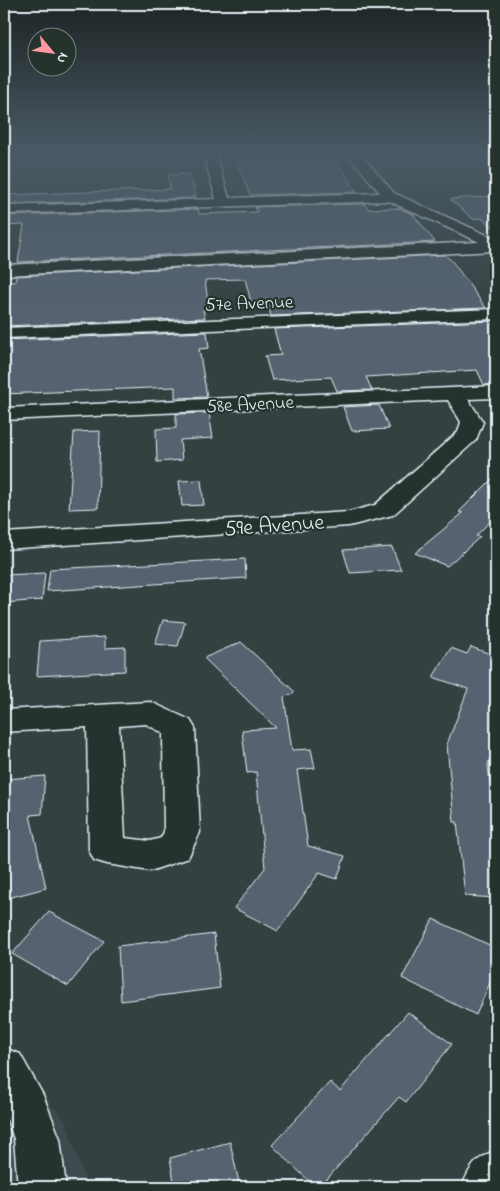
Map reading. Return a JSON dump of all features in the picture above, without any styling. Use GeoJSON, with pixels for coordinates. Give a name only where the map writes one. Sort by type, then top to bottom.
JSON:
{"type":"FeatureCollection","features":[{"type":"Feature","properties":{"kind":"street"},"geometry":{"type":"LineString","coordinates":[[4,210],[80,208]]}},
{"type":"Feature","properties":{"kind":"street"},"geometry":{"type":"LineString","coordinates":[[414,208],[496,245]]}},
{"type":"Feature","properties":{"kind":"street"},"geometry":{"type":"LineString","coordinates":[[4,270],[496,245]]}},
{"type":"Feature","properties":{"kind":"street","name":"57e Avenue"},"geometry":{"type":"LineString","coordinates":[[4,332],[496,314]]}},
{"type":"Feature","properties":{"kind":"street","name":"58e Avenue"},"geometry":{"type":"LineString","coordinates":[[4,414],[496,392]]}},
{"type":"Feature","properties":{"kind":"street","name":"59e Avenue"},"geometry":{"type":"LineString","coordinates":[[4,541],[349,519],[384,510],[468,435],[472,422],[454,394]]}},
{"type":"Feature","properties":{"kind":"street"},"geometry":{"type":"LineString","coordinates":[[4,721],[103,715]]}},
{"type":"Feature","properties":{"kind":"street"},"geometry":{"type":"LineString","coordinates":[[4,1069],[27,1110],[42,1150],[42,1187]]}},
{"type":"Feature","properties":{"kind":"street"},"geometry":{"type":"LineString","coordinates":[[486,1187],[496,1174]]}},
{"type":"Feature","properties":{"kind":"shaded area"},"geometry":{"type":"Polygon","coordinates":[[[4,1053],[66,1121],[87,1187],[4,1187],[4,1053]]]}},
{"type":"Feature","properties":{"kind":"building"},"geometry":{"type":"Polygon","coordinates":[[[255,208],[399,208],[413,214],[435,242],[18,262],[24,225],[4,226],[4,216],[198,209],[199,214],[257,212],[255,208]]]}},
{"type":"Feature","properties":{"kind":"building"},"geometry":{"type":"Polygon","coordinates":[[[460,208],[496,208],[496,229],[481,218],[473,219],[460,208]]]}},
{"type":"Feature","properties":{"kind":"building"},"geometry":{"type":"Polygon","coordinates":[[[445,255],[452,261],[486,308],[271,316],[268,306],[252,306],[245,279],[205,280],[209,310],[203,310],[205,318],[4,326],[4,282],[15,282],[16,276],[445,255]]]}},
{"type":"Feature","properties":{"kind":"building"},"geometry":{"type":"Polygon","coordinates":[[[496,321],[496,384],[484,385],[477,370],[366,377],[372,390],[337,391],[331,377],[272,380],[265,356],[281,355],[274,329],[496,321]]]}},
{"type":"Feature","properties":{"kind":"building"},"geometry":{"type":"Polygon","coordinates":[[[207,332],[209,348],[199,349],[207,397],[175,398],[175,387],[4,394],[4,340],[207,332]]]}},
{"type":"Feature","properties":{"kind":"building"},"geometry":{"type":"Polygon","coordinates":[[[379,405],[389,429],[352,431],[343,407],[379,405]]]}},
{"type":"Feature","properties":{"kind":"building"},"geometry":{"type":"Polygon","coordinates":[[[209,413],[213,438],[180,440],[182,460],[157,462],[156,429],[176,428],[176,414],[209,413]]]}},
{"type":"Feature","properties":{"kind":"building"},"geometry":{"type":"Polygon","coordinates":[[[100,431],[98,508],[69,509],[74,432],[100,431]]]}},
{"type":"Feature","properties":{"kind":"building"},"geometry":{"type":"Polygon","coordinates":[[[496,475],[496,515],[476,536],[480,537],[447,566],[415,553],[463,513],[459,512],[496,475]]]}},
{"type":"Feature","properties":{"kind":"building"},"geometry":{"type":"Polygon","coordinates":[[[201,480],[204,505],[182,506],[179,481],[201,480]]]}},
{"type":"Feature","properties":{"kind":"building"},"geometry":{"type":"Polygon","coordinates":[[[392,547],[401,570],[350,573],[343,550],[392,547]]]}},
{"type":"Feature","properties":{"kind":"building"},"geometry":{"type":"Polygon","coordinates":[[[245,559],[246,578],[47,591],[50,569],[245,559]]]}},
{"type":"Feature","properties":{"kind":"building"},"geometry":{"type":"Polygon","coordinates":[[[45,573],[42,600],[4,603],[4,575],[45,573]]]}},
{"type":"Feature","properties":{"kind":"building"},"geometry":{"type":"Polygon","coordinates":[[[163,620],[185,622],[178,646],[155,644],[163,620]]]}},
{"type":"Feature","properties":{"kind":"building"},"geometry":{"type":"Polygon","coordinates":[[[105,637],[105,648],[125,647],[125,671],[37,676],[40,641],[105,637]]]}},
{"type":"Feature","properties":{"kind":"building"},"geometry":{"type":"Polygon","coordinates":[[[241,642],[295,692],[284,697],[292,750],[311,749],[315,768],[297,770],[308,846],[345,856],[337,879],[319,873],[278,931],[234,908],[265,868],[256,772],[247,773],[242,730],[276,728],[204,658],[241,642]]]}},
{"type":"Feature","properties":{"kind":"building"},"geometry":{"type":"Polygon","coordinates":[[[471,647],[496,656],[496,739],[488,765],[496,836],[496,898],[465,896],[457,822],[454,822],[447,744],[468,689],[433,677],[451,648],[467,654],[471,647]]]}},
{"type":"Feature","properties":{"kind":"building"},"geometry":{"type":"Polygon","coordinates":[[[45,776],[42,814],[30,815],[46,888],[4,899],[5,779],[45,776]]]}},
{"type":"Feature","properties":{"kind":"building"},"geometry":{"type":"Polygon","coordinates":[[[49,912],[104,941],[68,986],[12,954],[49,912]]]}},
{"type":"Feature","properties":{"kind":"building"},"geometry":{"type":"Polygon","coordinates":[[[433,919],[496,948],[496,969],[476,1015],[402,978],[433,919]]]}},
{"type":"Feature","properties":{"kind":"building"},"geometry":{"type":"Polygon","coordinates":[[[214,934],[220,988],[121,1001],[118,946],[214,934]]]}},
{"type":"Feature","properties":{"kind":"building"},"geometry":{"type":"Polygon","coordinates":[[[408,1012],[452,1044],[406,1102],[399,1097],[320,1187],[315,1187],[272,1145],[330,1082],[340,1091],[408,1012]]]}},
{"type":"Feature","properties":{"kind":"building"},"geometry":{"type":"Polygon","coordinates":[[[230,1142],[240,1187],[175,1187],[170,1158],[230,1142]]]}}]}
